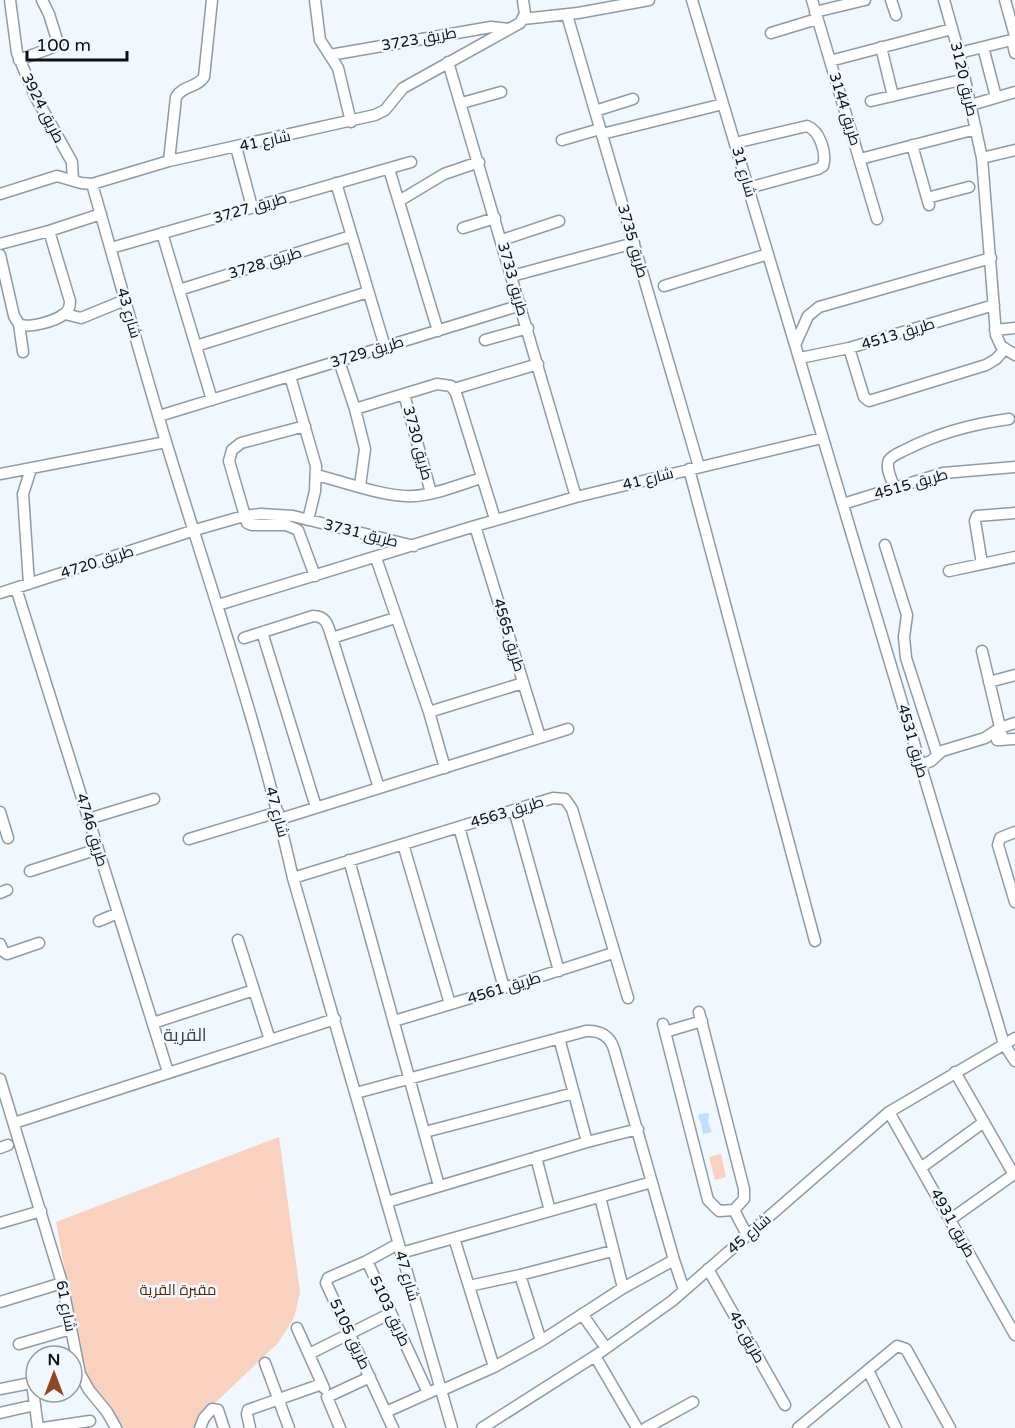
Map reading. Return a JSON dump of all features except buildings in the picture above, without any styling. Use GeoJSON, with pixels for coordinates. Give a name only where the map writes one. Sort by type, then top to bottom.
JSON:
{"type":"FeatureCollection","features":[{"type":"Feature","properties":{"kind":"street"},"geometry":{"type":"LineString","coordinates":[[20,60],[58,43],[42,0]]}},
{"type":"Feature","properties":{"kind":"street"},"geometry":{"type":"LineString","coordinates":[[169,161],[176,97],[182,90],[199,83],[204,77],[212,0]]}},
{"type":"Feature","properties":{"kind":"street"},"geometry":{"type":"LineString","coordinates":[[315,0],[320,40],[338,68],[351,122]]}},
{"type":"Feature","properties":{"kind":"street"},"geometry":{"type":"LineString","coordinates":[[523,0],[525,10],[523,19],[567,15],[649,0]]}},
{"type":"Feature","properties":{"kind":"street","name":"طريق 3144"},"geometry":{"type":"LineString","coordinates":[[812,0],[878,219]]}},
{"type":"Feature","properties":{"kind":"street"},"geometry":{"type":"LineString","coordinates":[[771,33],[865,0]]}},
{"type":"Feature","properties":{"kind":"street"},"geometry":{"type":"LineString","coordinates":[[891,0],[896,15]]}},
{"type":"Feature","properties":{"kind":"street","name":"طريق 3120"},"geometry":{"type":"LineString","coordinates":[[944,0],[959,53],[982,158],[996,330]]}},
{"type":"Feature","properties":{"kind":"street"},"geometry":{"type":"LineString","coordinates":[[1005,0],[1015,53]]}},
{"type":"Feature","properties":{"kind":"street","name":"طريق 3924"},"geometry":{"type":"LineString","coordinates":[[14,1],[15,47],[35,96],[72,162],[74,180]]}},
{"type":"Feature","properties":{"kind":"street","name":"شارع 31"},"geometry":{"type":"LineString","coordinates":[[695,1],[723,104],[822,438]]}},
{"type":"Feature","properties":{"kind":"street","name":"طريق 3735"},"geometry":{"type":"LineString","coordinates":[[567,15],[634,243],[815,940]]}},
{"type":"Feature","properties":{"kind":"street","name":"شارع 41"},"geometry":{"type":"LineString","coordinates":[[0,194],[52,176],[63,176],[81,183],[92,184],[169,161],[351,122],[380,113],[403,88],[523,19]]}},
{"type":"Feature","properties":{"kind":"street","name":"طريق 3723"},"geometry":{"type":"LineString","coordinates":[[330,55],[491,27],[509,29]]}},
{"type":"Feature","properties":{"kind":"street"},"geometry":{"type":"LineString","coordinates":[[830,61],[952,29]]}},
{"type":"Feature","properties":{"kind":"street"},"geometry":{"type":"LineString","coordinates":[[959,53],[1014,38]]}},
{"type":"Feature","properties":{"kind":"street"},"geometry":{"type":"LineString","coordinates":[[983,47],[996,97]]}},
{"type":"Feature","properties":{"kind":"street"},"geometry":{"type":"LineString","coordinates":[[881,48],[893,96]]}},
{"type":"Feature","properties":{"kind":"street","name":"طريق 3733"},"geometry":{"type":"LineString","coordinates":[[448,62],[462,103],[576,496]]}},
{"type":"Feature","properties":{"kind":"street"},"geometry":{"type":"LineString","coordinates":[[870,101],[965,79]]}},
{"type":"Feature","properties":{"kind":"street"},"geometry":{"type":"LineString","coordinates":[[462,103],[501,92]]}},
{"type":"Feature","properties":{"kind":"street"},"geometry":{"type":"LineString","coordinates":[[971,105],[1015,92]]}},
{"type":"Feature","properties":{"kind":"street"},"geometry":{"type":"LineString","coordinates":[[595,111],[633,99]]}},
{"type":"Feature","properties":{"kind":"street"},"geometry":{"type":"LineString","coordinates":[[562,140],[723,104]]}},
{"type":"Feature","properties":{"kind":"street"},"geometry":{"type":"LineString","coordinates":[[735,143],[807,126],[816,132],[823,149],[824,166],[748,188]]}},
{"type":"Feature","properties":{"kind":"street"},"geometry":{"type":"LineString","coordinates":[[860,159],[976,129]]}},
{"type":"Feature","properties":{"kind":"street"},"geometry":{"type":"LineString","coordinates":[[912,146],[928,201],[969,187]]}},
{"type":"Feature","properties":{"kind":"street"},"geometry":{"type":"LineString","coordinates":[[236,147],[252,207]]}},
{"type":"Feature","properties":{"kind":"street"},"geometry":{"type":"LineString","coordinates":[[982,158],[1015,150]]}},
{"type":"Feature","properties":{"kind":"street","name":"طريق 3727"},"geometry":{"type":"LineString","coordinates":[[111,248],[411,162]]}},
{"type":"Feature","properties":{"kind":"street"},"geometry":{"type":"LineString","coordinates":[[399,201],[444,174],[479,162]]}},
{"type":"Feature","properties":{"kind":"street"},"geometry":{"type":"LineString","coordinates":[[389,169],[438,331]]}},
{"type":"Feature","properties":{"kind":"street"},"geometry":{"type":"LineString","coordinates":[[336,183],[385,347]]}},
{"type":"Feature","properties":{"kind":"street","name":"شارع 43"},"geometry":{"type":"LineString","coordinates":[[92,184],[166,442],[218,605]]}},
{"type":"Feature","properties":{"kind":"street"},"geometry":{"type":"LineString","coordinates":[[0,244],[101,214]]}},
{"type":"Feature","properties":{"kind":"street"},"geometry":{"type":"LineString","coordinates":[[463,228],[495,218]]}},
{"type":"Feature","properties":{"kind":"street"},"geometry":{"type":"LineString","coordinates":[[502,240],[560,221]]}},
{"type":"Feature","properties":{"kind":"street"},"geometry":{"type":"LineString","coordinates":[[50,231],[70,302],[65,314]]}},
{"type":"Feature","properties":{"kind":"street"},"geometry":{"type":"LineString","coordinates":[[162,233],[212,400]]}},
{"type":"Feature","properties":{"kind":"street","name":"طريق 3728"},"geometry":{"type":"LineString","coordinates":[[179,290],[351,236]]}},
{"type":"Feature","properties":{"kind":"street"},"geometry":{"type":"LineString","coordinates":[[512,276],[634,243]]}},
{"type":"Feature","properties":{"kind":"street"},"geometry":{"type":"LineString","coordinates":[[664,286],[768,254]]}},
{"type":"Feature","properties":{"kind":"street"},"geometry":{"type":"LineString","coordinates":[[0,255],[14,316],[19,324],[23,352]]}},
{"type":"Feature","properties":{"kind":"street"},"geometry":{"type":"LineString","coordinates":[[795,345],[808,316],[819,307],[991,258]]}},
{"type":"Feature","properties":{"kind":"street"},"geometry":{"type":"LineString","coordinates":[[196,346],[368,292]]}},
{"type":"Feature","properties":{"kind":"street"},"geometry":{"type":"LineString","coordinates":[[19,324],[27,327],[65,314],[81,318],[125,300]]}},
{"type":"Feature","properties":{"kind":"street","name":"طريق 3729"},"geometry":{"type":"LineString","coordinates":[[159,416],[521,305]]}},
{"type":"Feature","properties":{"kind":"street","name":"طريق 4513"},"geometry":{"type":"LineString","coordinates":[[800,358],[849,348],[994,305]]}},
{"type":"Feature","properties":{"kind":"street"},"geometry":{"type":"LineString","coordinates":[[485,340],[528,328]]}},
{"type":"Feature","properties":{"kind":"street"},"geometry":{"type":"LineString","coordinates":[[1015,328],[996,330],[999,343],[1015,355]]}},
{"type":"Feature","properties":{"kind":"street"},"geometry":{"type":"LineString","coordinates":[[849,348],[864,397],[869,401],[986,365],[996,359],[1005,349]]}},
{"type":"Feature","properties":{"kind":"street"},"geometry":{"type":"LineString","coordinates":[[339,361],[365,449],[360,486]]}},
{"type":"Feature","properties":{"kind":"street","name":"طريق 3730"},"geometry":{"type":"LineString","coordinates":[[355,409],[442,383],[454,389],[538,364]]}},
{"type":"Feature","properties":{"kind":"street","name":"طريق 3731"},"geometry":{"type":"LineString","coordinates":[[290,376],[315,458],[317,475],[309,520]]}},
{"type":"Feature","properties":{"kind":"street"},"geometry":{"type":"LineString","coordinates":[[454,389],[495,519]]}},
{"type":"Feature","properties":{"kind":"street","name":"طريق 3730"},"geometry":{"type":"LineString","coordinates":[[404,394],[431,493]]}},
{"type":"Feature","properties":{"kind":"street"},"geometry":{"type":"LineString","coordinates":[[894,488],[888,466],[891,458],[896,454],[954,430],[1009,419]]}},
{"type":"Feature","properties":{"kind":"street"},"geometry":{"type":"LineString","coordinates":[[305,426],[241,443],[232,450],[229,461],[247,523],[290,526],[298,530],[315,576]]}},
{"type":"Feature","properties":{"kind":"street","name":"شارع 41"},"geometry":{"type":"LineString","coordinates":[[218,605],[476,529],[495,519],[576,496],[822,438]]}},
{"type":"Feature","properties":{"kind":"street","name":"طريق 4531"},"geometry":{"type":"LineString","coordinates":[[822,438],[1004,1044],[1015,1061]]}},
{"type":"Feature","properties":{"kind":"street"},"geometry":{"type":"LineString","coordinates":[[0,474],[166,442]]}},
{"type":"Feature","properties":{"kind":"street","name":"طريق 4515"},"geometry":{"type":"LineString","coordinates":[[843,504],[943,473],[1015,467]]}},
{"type":"Feature","properties":{"kind":"street"},"geometry":{"type":"LineString","coordinates":[[29,584],[23,494],[31,469]]}},
{"type":"Feature","properties":{"kind":"street","name":"طريق 3730"},"geometry":{"type":"LineString","coordinates":[[317,475],[402,496],[422,496],[482,478]]}},
{"type":"Feature","properties":{"kind":"street"},"geometry":{"type":"LineString","coordinates":[[982,564],[975,521],[977,516],[1015,513]]}},
{"type":"Feature","properties":{"kind":"street","name":"طريق 3731"},"geometry":{"type":"LineString","coordinates":[[195,530],[244,516],[277,514],[414,546]]}},
{"type":"Feature","properties":{"kind":"street","name":"طريق 4565"},"geometry":{"type":"LineString","coordinates":[[476,529],[540,737]]}},
{"type":"Feature","properties":{"kind":"street","name":"طريق 4720"},"geometry":{"type":"LineString","coordinates":[[0,593],[195,530]]}},
{"type":"Feature","properties":{"kind":"street"},"geometry":{"type":"LineString","coordinates":[[885,545],[907,615],[904,637],[906,658],[937,754]]}},
{"type":"Feature","properties":{"kind":"street"},"geometry":{"type":"LineString","coordinates":[[949,571],[1015,556]]}},
{"type":"Feature","properties":{"kind":"street"},"geometry":{"type":"LineString","coordinates":[[376,558],[429,712],[445,768]]}},
{"type":"Feature","properties":{"kind":"street","name":"طريق 4746"},"geometry":{"type":"LineString","coordinates":[[16,588],[168,1072]]}},
{"type":"Feature","properties":{"kind":"street","name":"شارع 47"},"geometry":{"type":"LineString","coordinates":[[218,605],[279,815],[293,878],[387,1202],[436,1391],[452,1428]]}},
{"type":"Feature","properties":{"kind":"street"},"geometry":{"type":"LineString","coordinates":[[244,638],[313,616],[320,616],[326,622],[379,788]]}},
{"type":"Feature","properties":{"kind":"street"},"geometry":{"type":"LineString","coordinates":[[332,638],[395,618]]}},
{"type":"Feature","properties":{"kind":"street"},"geometry":{"type":"LineString","coordinates":[[262,632],[316,807]]}},
{"type":"Feature","properties":{"kind":"street"},"geometry":{"type":"LineString","coordinates":[[982,651],[1003,740]]}},
{"type":"Feature","properties":{"kind":"street"},"geometry":{"type":"LineString","coordinates":[[989,682],[1015,675]]}},
{"type":"Feature","properties":{"kind":"street"},"geometry":{"type":"LineString","coordinates":[[429,712],[523,682]]}},
{"type":"Feature","properties":{"kind":"street"},"geometry":{"type":"LineString","coordinates":[[921,765],[931,761],[945,750],[985,738],[1000,728],[1015,723]]}},
{"type":"Feature","properties":{"kind":"street"},"geometry":{"type":"LineString","coordinates":[[189,839],[316,807],[568,729]]}},
{"type":"Feature","properties":{"kind":"street"},"geometry":{"type":"LineString","coordinates":[[985,738],[1015,739]]}},
{"type":"Feature","properties":{"kind":"street","name":"طريق 4563"},"geometry":{"type":"LineString","coordinates":[[293,878],[553,798],[565,799],[570,803],[613,953]]}},
{"type":"Feature","properties":{"kind":"street"},"geometry":{"type":"LineString","coordinates":[[88,819],[154,799]]}},
{"type":"Feature","properties":{"kind":"street"},"geometry":{"type":"LineString","coordinates":[[514,810],[559,971]]}},
{"type":"Feature","properties":{"kind":"street"},"geometry":{"type":"LineString","coordinates":[[0,812],[8,838]]}},
{"type":"Feature","properties":{"kind":"street"},"geometry":{"type":"LineString","coordinates":[[459,827],[504,988]]}},
{"type":"Feature","properties":{"kind":"street"},"geometry":{"type":"LineString","coordinates":[[1015,832],[1004,836],[998,845],[1015,902]]}},
{"type":"Feature","properties":{"kind":"street"},"geometry":{"type":"LineString","coordinates":[[403,844],[450,1004]]}},
{"type":"Feature","properties":{"kind":"street"},"geometry":{"type":"LineString","coordinates":[[30,871],[98,849]]}},
{"type":"Feature","properties":{"kind":"street"},"geometry":{"type":"LineString","coordinates":[[349,860],[439,1186]]}},
{"type":"Feature","properties":{"kind":"street"},"geometry":{"type":"LineString","coordinates":[[99,921],[118,913]]}},
{"type":"Feature","properties":{"kind":"street"},"geometry":{"type":"LineString","coordinates":[[238,940],[270,1040]]}},
{"type":"Feature","properties":{"kind":"street"},"geometry":{"type":"LineString","coordinates":[[0,944],[7,954],[39,943]]}},
{"type":"Feature","properties":{"kind":"street"},"geometry":{"type":"LineString","coordinates":[[613,953],[628,998]]}},
{"type":"Feature","properties":{"kind":"street","name":"طريق 4561"},"geometry":{"type":"LineString","coordinates":[[394,1021],[613,953]]}},
{"type":"Feature","properties":{"kind":"street"},"geometry":{"type":"LineString","coordinates":[[153,1023],[254,990]]}},
{"type":"Feature","properties":{"kind":"street"},"geometry":{"type":"LineString","coordinates":[[700,1016],[744,1189],[744,1199],[734,1210],[718,1211],[708,1200],[664,1028],[700,1016]]}},
{"type":"Feature","properties":{"kind":"street"},"geometry":{"type":"LineString","coordinates":[[14,1123],[335,1019]]}},
{"type":"Feature","properties":{"kind":"street"},"geometry":{"type":"LineString","coordinates":[[356,1093],[592,1030],[609,1038],[638,1129],[684,1290]]}},
{"type":"Feature","properties":{"kind":"street"},"geometry":{"type":"LineString","coordinates":[[559,1038],[587,1142]]}},
{"type":"Feature","properties":{"kind":"street","name":"شارع 45"},"geometry":{"type":"LineString","coordinates":[[482,1428],[595,1356],[684,1290],[889,1112],[1015,1038]]}},
{"type":"Feature","properties":{"kind":"street"},"geometry":{"type":"LineString","coordinates":[[951,1219],[1010,1178],[1012,1173],[955,1072]]}},
{"type":"Feature","properties":{"kind":"street","name":"شارع 61"},"geometry":{"type":"LineString","coordinates":[[0,1079],[62,1283],[73,1344]]}},
{"type":"Feature","properties":{"kind":"street"},"geometry":{"type":"LineString","coordinates":[[425,1132],[574,1093]]}},
{"type":"Feature","properties":{"kind":"street","name":"طريق 4931"},"geometry":{"type":"LineString","coordinates":[[889,1112],[1015,1335]]}},
{"type":"Feature","properties":{"kind":"street"},"geometry":{"type":"LineString","coordinates":[[922,1167],[984,1122]]}},
{"type":"Feature","properties":{"kind":"street"},"geometry":{"type":"LineString","coordinates":[[387,1202],[638,1129]]}},
{"type":"Feature","properties":{"kind":"street"},"geometry":{"type":"LineString","coordinates":[[536,1157],[550,1211]]}},
{"type":"Feature","properties":{"kind":"street","name":"طريق 5103"},"geometry":{"type":"LineString","coordinates":[[436,1391],[391,1313],[367,1261],[400,1249],[454,1238],[652,1182]]}},
{"type":"Feature","properties":{"kind":"street"},"geometry":{"type":"LineString","coordinates":[[600,1197],[623,1288]]}},
{"type":"Feature","properties":{"kind":"street"},"geometry":{"type":"LineString","coordinates":[[0,1223],[41,1210]]}},
{"type":"Feature","properties":{"kind":"street"},"geometry":{"type":"LineString","coordinates":[[734,1210],[747,1235]]}},
{"type":"Feature","properties":{"kind":"street"},"geometry":{"type":"LineString","coordinates":[[454,1238],[494,1367]]}},
{"type":"Feature","properties":{"kind":"street"},"geometry":{"type":"LineString","coordinates":[[469,1287],[612,1251]]}},
{"type":"Feature","properties":{"kind":"street"},"geometry":{"type":"LineString","coordinates":[[386,1412],[494,1367],[542,1341],[623,1288],[674,1260]]}},
{"type":"Feature","properties":{"kind":"street","name":"طريق 5105"},"geometry":{"type":"LineString","coordinates":[[367,1261],[326,1280],[393,1428]]}},
{"type":"Feature","properties":{"kind":"street","name":"طريق 45"},"geometry":{"type":"LineString","coordinates":[[708,1269],[785,1406]]}},
{"type":"Feature","properties":{"kind":"street"},"geometry":{"type":"LineString","coordinates":[[520,1275],[542,1341]]}},
{"type":"Feature","properties":{"kind":"street"},"geometry":{"type":"LineString","coordinates":[[0,1302],[62,1283]]}},
{"type":"Feature","properties":{"kind":"street"},"geometry":{"type":"LineString","coordinates":[[309,1353],[391,1313]]}},
{"type":"Feature","properties":{"kind":"street"},"geometry":{"type":"LineString","coordinates":[[582,1314],[606,1348]]}},
{"type":"Feature","properties":{"kind":"street"},"geometry":{"type":"LineString","coordinates":[[297,1328],[340,1428]]}},
{"type":"Feature","properties":{"kind":"street"},"geometry":{"type":"LineString","coordinates":[[19,1344],[71,1329]]}},
{"type":"Feature","properties":{"kind":"street"},"geometry":{"type":"LineString","coordinates":[[798,1428],[897,1346],[903,1347],[950,1428]]}},
{"type":"Feature","properties":{"kind":"street"},"geometry":{"type":"LineString","coordinates":[[595,1356],[637,1428]]}},
{"type":"Feature","properties":{"kind":"street"},"geometry":{"type":"LineString","coordinates":[[265,1363],[289,1428]]}},
{"type":"Feature","properties":{"kind":"street"},"geometry":{"type":"LineString","coordinates":[[868,1370],[896,1428]]}},
{"type":"Feature","properties":{"kind":"street"},"geometry":{"type":"LineString","coordinates":[[327,1397],[370,1377]]}},
{"type":"Feature","properties":{"kind":"street"},"geometry":{"type":"LineString","coordinates":[[250,1428],[246,1413],[248,1410],[322,1384]]}},
{"type":"Feature","properties":{"kind":"street"},"geometry":{"type":"LineString","coordinates":[[0,1389],[24,1385]]}},
{"type":"Feature","properties":{"kind":"street","name":"شارع 61"},"geometry":{"type":"LineString","coordinates":[[84,1385],[107,1412],[116,1428]]}},
{"type":"Feature","properties":{"kind":"street"},"geometry":{"type":"LineString","coordinates":[[43,1428],[81,1421],[92,1424],[96,1400]]}},
{"type":"Feature","properties":{"kind":"street"},"geometry":{"type":"LineString","coordinates":[[646,1428],[693,1402]]}},
{"type":"Feature","properties":{"kind":"street"},"geometry":{"type":"LineString","coordinates":[[0,1413],[35,1406],[38,1428]]}},
{"type":"Feature","properties":{"kind":"street"},"geometry":{"type":"LineString","coordinates":[[200,1428],[209,1410],[215,1409],[220,1413],[224,1428]]}},
{"type":"Feature","properties":{"kind":"green space","name":"مقبرة القرية"},"geometry":{"type":"Polygon","coordinates":[[[279,1137],[300,1292],[294,1318],[278,1343],[215,1403],[204,1410],[193,1428],[120,1428],[85,1380],[84,1344],[78,1344],[56,1222],[279,1137]]]}},
{"type":"Feature","properties":{"kind":"green space"},"geometry":{"type":"Polygon","coordinates":[[[721,1154],[726,1177],[715,1180],[709,1157],[721,1154]]]}},
{"type":"Feature","properties":{"kind":"water"},"geometry":{"type":"Polygon","coordinates":[[[707,1113],[712,1132],[703,1134],[698,1117],[700,1114],[707,1113]]]}},
{"type":"Feature","properties":{"kind":"district","name":"القرية"},"geometry":{"type":"Point","coordinates":[185,1035]}}]}
